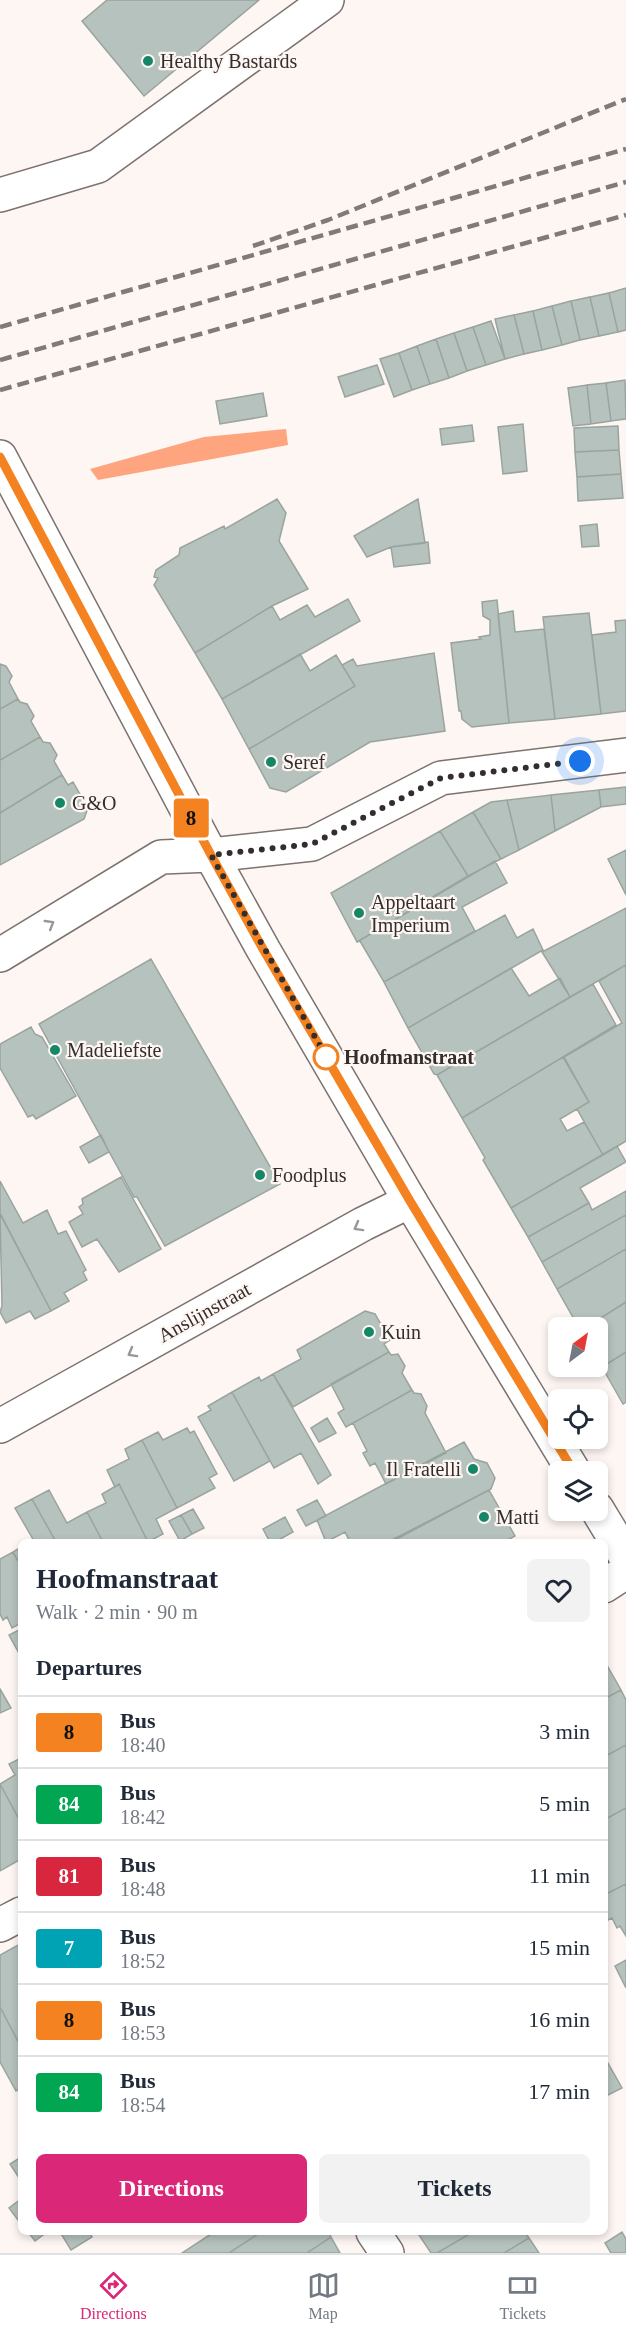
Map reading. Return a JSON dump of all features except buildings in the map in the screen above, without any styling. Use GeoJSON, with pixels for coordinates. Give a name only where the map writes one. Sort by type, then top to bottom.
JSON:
{"type":"FeatureCollection","features":[{"type":"Feature","properties":{"kind":"street"},"geometry":{"type":"LineString","coordinates":[[0,195],[98,166],[327,0]]}},
{"type":"Feature","properties":{"kind":"street"},"geometry":{"type":"LineString","coordinates":[[0,457],[211,855],[410,1201],[567,1461]]}},
{"type":"Feature","properties":{"kind":"street"},"geometry":{"type":"LineString","coordinates":[[0,955],[161,857],[211,855],[312,844],[441,778],[626,755]]}},
{"type":"Feature","properties":{"kind":"street","name":"Anslijnstraat"},"geometry":{"type":"LineString","coordinates":[[0,1426],[363,1224],[410,1201]]}},
{"type":"Feature","properties":{"kind":"street"},"geometry":{"type":"LineString","coordinates":[[604,1521],[626,1557]]}},
{"type":"Feature","properties":{"kind":"street"},"geometry":{"type":"LineString","coordinates":[[608,1583],[626,1572]]}},
{"type":"Feature","properties":{"kind":"street"},"geometry":{"type":"LineString","coordinates":[[0,1925],[18,1916]]}},
{"type":"Feature","properties":{"kind":"street"},"geometry":{"type":"LineString","coordinates":[[375,2235],[387,2253]]}},
{"type":"Feature","properties":{"kind":"shaded area"},"geometry":{"type":"Polygon","coordinates":[[[286,429],[288,445],[98,480],[90,469],[204,437],[286,429]]]}},
{"type":"Feature","properties":{"kind":"railway"},"geometry":{"type":"LineString","coordinates":[[253,246],[328,220],[626,99]]}},
{"type":"Feature","properties":{"kind":"railway"},"geometry":{"type":"LineString","coordinates":[[0,327],[626,149]]}},
{"type":"Feature","properties":{"kind":"railway"},"geometry":{"type":"LineString","coordinates":[[0,360],[626,182]]}},
{"type":"Feature","properties":{"kind":"railway"},"geometry":{"type":"LineString","coordinates":[[0,390],[626,215]]}},
{"type":"Feature","properties":{"kind":"bus line","name":"8"},"geometry":{"type":"LineString","coordinates":[[0,457],[263,949],[410,1201],[567,1461]]}},
{"type":"Feature","properties":{"kind":"place","name":"Healthy Bastards"},"geometry":{"type":"Point","coordinates":[148,61]}},
{"type":"Feature","properties":{"kind":"place","name":"Seref"},"geometry":{"type":"Point","coordinates":[271,762]}},
{"type":"Feature","properties":{"kind":"place","name":"G&O"},"geometry":{"type":"Point","coordinates":[60,803]}},
{"type":"Feature","properties":{"kind":"place","name":"Appeltaart Imperium"},"geometry":{"type":"Point","coordinates":[359,913]}},
{"type":"Feature","properties":{"kind":"place","name":"Madeliefste"},"geometry":{"type":"Point","coordinates":[55,1050]}},
{"type":"Feature","properties":{"kind":"place","name":"Hoofmanstraat"},"geometry":{"type":"Point","coordinates":[326,1057]}},
{"type":"Feature","properties":{"kind":"place","name":"Foodplus"},"geometry":{"type":"Point","coordinates":[260,1175]}},
{"type":"Feature","properties":{"kind":"place","name":"Kuin"},"geometry":{"type":"Point","coordinates":[369,1332]}},
{"type":"Feature","properties":{"kind":"place","name":"Il Fratelli"},"geometry":{"type":"Point","coordinates":[473,1469]}},
{"type":"Feature","properties":{"kind":"place","name":"Matti"},"geometry":{"type":"Point","coordinates":[484,1517]}},
{"type":"Feature","properties":{"kind":"route"},"geometry":{"type":"LineString","coordinates":[[326,1057],[331,1065],[211,855],[312,844],[441,778],[580,761]]}}]}
